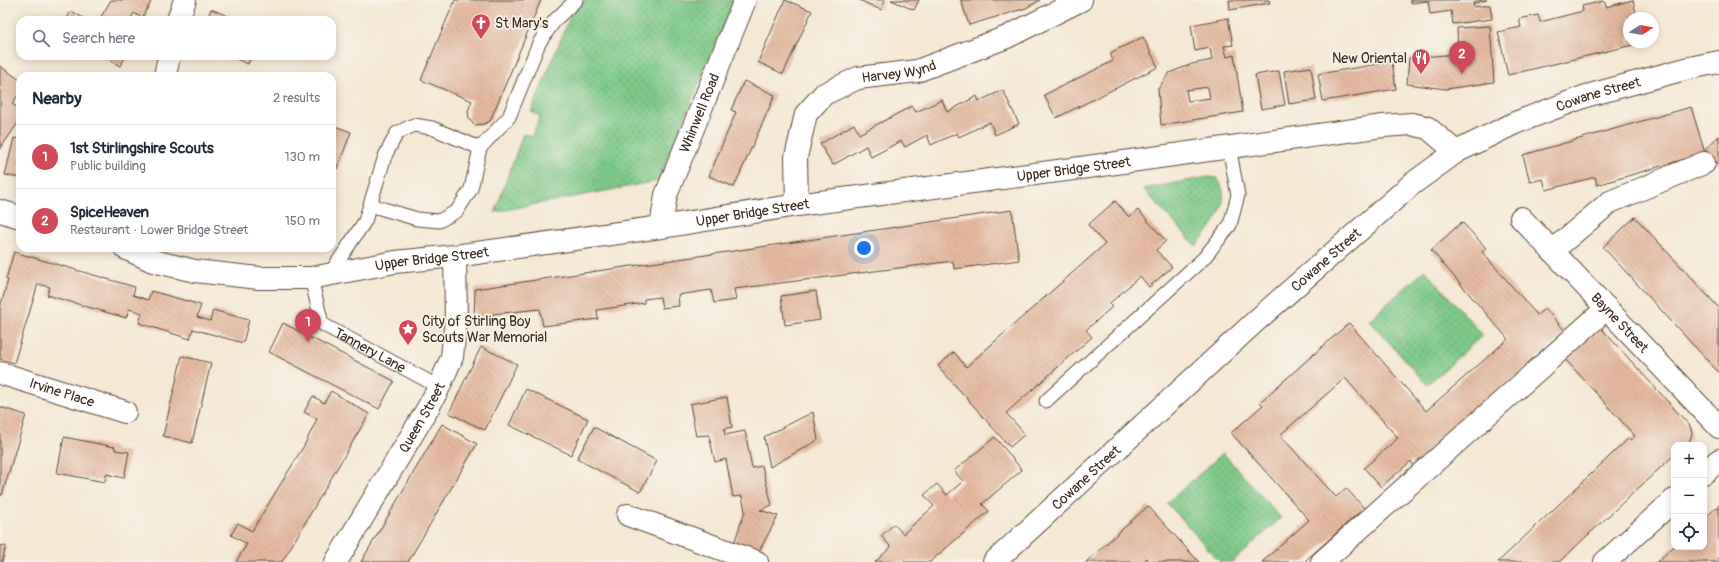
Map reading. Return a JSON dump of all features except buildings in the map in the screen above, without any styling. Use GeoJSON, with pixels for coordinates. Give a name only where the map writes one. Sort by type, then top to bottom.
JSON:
{"type":"FeatureCollection","features":[{"type":"Feature","properties":{"kind":"street"},"geometry":{"type":"LineString","coordinates":[[179,16],[185,0]]}},
{"type":"Feature","properties":{"kind":"street","name":"Whinwell Road"},"geometry":{"type":"LineString","coordinates":[[661,228],[666,195],[745,0]]}},
{"type":"Feature","properties":{"kind":"street","name":"Harvey Wynd"},"geometry":{"type":"LineString","coordinates":[[797,205],[796,157],[806,114],[824,94],[858,78],[917,71],[1007,37],[1081,0]]}},
{"type":"Feature","properties":{"kind":"street"},"geometry":{"type":"LineString","coordinates":[[166,72],[168,60]]}},
{"type":"Feature","properties":{"kind":"street","name":"Cowane Street"},"geometry":{"type":"LineString","coordinates":[[994,562],[1257,320],[1412,184],[1456,152],[1515,123],[1586,96],[1689,68],[1719,62]]}},
{"type":"Feature","properties":{"kind":"street","name":"Upper Bridge Street"},"geometry":{"type":"LineString","coordinates":[[134,252],[153,261],[195,270],[259,278],[320,277],[395,262],[455,256],[661,228],[797,205],[1383,126],[1412,124],[1428,128],[1456,152]]}},
{"type":"Feature","properties":{"kind":"street"},"geometry":{"type":"LineString","coordinates":[[1552,251],[1610,202],[1704,163]]}},
{"type":"Feature","properties":{"kind":"street"},"geometry":{"type":"LineString","coordinates":[[0,211],[16,216]]}},
{"type":"Feature","properties":{"kind":"street","name":"Bayne Street"},"geometry":{"type":"LineString","coordinates":[[1521,218],[1719,427]]}},
{"type":"Feature","properties":{"kind":"street","name":"Queen Street"},"geometry":{"type":"LineString","coordinates":[[336,562],[439,387],[452,357],[456,319],[455,256]]}},
{"type":"Feature","properties":{"kind":"street"},"geometry":{"type":"LineString","coordinates":[[1322,562],[1607,308]]}},
{"type":"Feature","properties":{"kind":"street","name":"Irvine Place"},"geometry":{"type":"LineString","coordinates":[[0,373],[125,412]]}},
{"type":"Feature","properties":{"kind":"street"},"geometry":{"type":"LineString","coordinates":[[1707,470],[1719,460]]}},
{"type":"Feature","properties":{"kind":"street"},"geometry":{"type":"LineString","coordinates":[[1605,562],[1671,503]]}},
{"type":"Feature","properties":{"kind":"street"},"geometry":{"type":"LineString","coordinates":[[628,515],[757,562]]}},
{"type":"Feature","properties":{"kind":"lane"},"geometry":{"type":"LineString","coordinates":[[370,205],[417,219],[439,221],[457,211],[471,190],[480,148],[509,117],[539,43],[555,20],[576,0]]}},
{"type":"Feature","properties":{"kind":"lane"},"geometry":{"type":"LineString","coordinates":[[320,277],[365,221],[385,156],[397,133],[414,125],[432,128],[480,148]]}},
{"type":"Feature","properties":{"kind":"lane"},"geometry":{"type":"LineString","coordinates":[[1046,401],[1204,258],[1230,225],[1238,195],[1229,147]]}},
{"type":"Feature","properties":{"kind":"lane","name":"Tannery Lane"},"geometry":{"type":"LineString","coordinates":[[320,277],[322,324],[439,387]]}},
{"type":"Feature","properties":{"kind":"green space"},"geometry":{"type":"Polygon","coordinates":[[[585,0],[734,0],[658,181],[495,212],[523,134],[532,136],[540,116],[531,112],[574,7],[585,0]]]}},
{"type":"Feature","properties":{"kind":"green space"},"geometry":{"type":"Polygon","coordinates":[[[1208,177],[1217,178],[1222,187],[1222,205],[1214,223],[1196,246],[1143,189],[1208,177]]]}},
{"type":"Feature","properties":{"kind":"green space"},"geometry":{"type":"Polygon","coordinates":[[[1425,270],[1483,335],[1427,385],[1369,320],[1425,270]]]}},
{"type":"Feature","properties":{"kind":"green space"},"geometry":{"type":"Polygon","coordinates":[[[1223,453],[1281,518],[1232,562],[1220,562],[1167,503],[1223,453]]]}},
{"type":"Feature","properties":{"kind":"place","name":"St Mary's"},"geometry":{"type":"Point","coordinates":[481,40]}},
{"type":"Feature","properties":{"kind":"place","name":"SpiceHeaven"},"geometry":{"type":"Point","coordinates":[1462,74]}},
{"type":"Feature","properties":{"kind":"place","name":"New Oriental"},"geometry":{"type":"Point","coordinates":[1421,75]}},
{"type":"Feature","properties":{"kind":"place","name":"1st Stirlingshire Scouts"},"geometry":{"type":"Point","coordinates":[308,342]}},
{"type":"Feature","properties":{"kind":"place","name":"City of Stirling Boy Scouts War Memorial"},"geometry":{"type":"Point","coordinates":[408,346]}}]}
